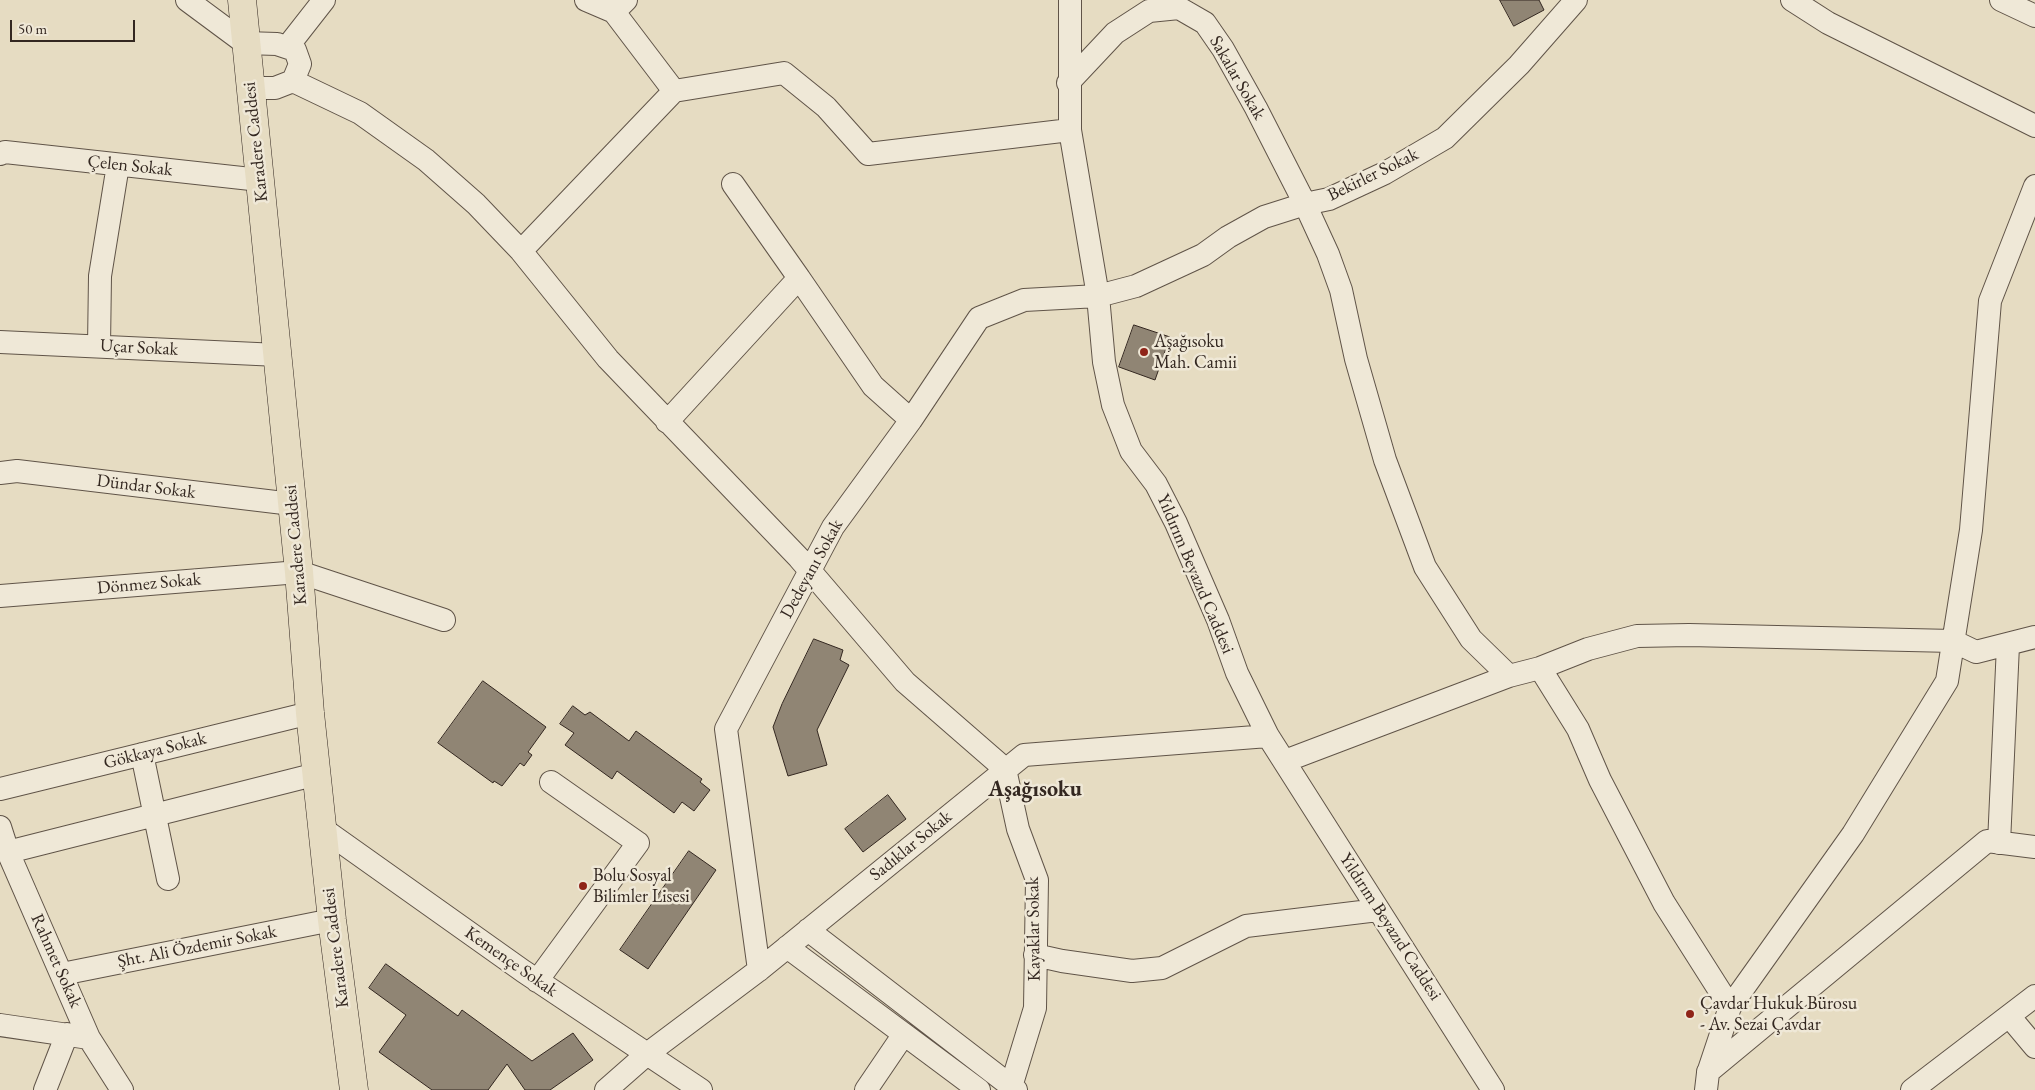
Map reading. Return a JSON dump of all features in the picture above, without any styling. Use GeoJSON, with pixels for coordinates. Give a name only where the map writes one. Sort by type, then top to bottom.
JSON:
{"type":"FeatureCollection","features":[{"type":"Feature","properties":{"kind":"main road","name":"Karadere Caddesi"},"geometry":{"type":"LineString","coordinates":[[242,0],[299,572],[310,714],[332,920],[354,1090]]}},
{"type":"Feature","properties":{"kind":"street"},"geometry":{"type":"LineString","coordinates":[[187,0],[245,43],[277,44],[288,46],[295,50],[300,64],[293,81],[275,88],[252,88]]}},
{"type":"Feature","properties":{"kind":"street"},"geometry":{"type":"LineString","coordinates":[[288,46],[324,0]]}},
{"type":"Feature","properties":{"kind":"street"},"geometry":{"type":"LineString","coordinates":[[586,0],[620,6],[674,91]]}},
{"type":"Feature","properties":{"kind":"street","name":"Yıldırım Beyazıd Caddesi"},"geometry":{"type":"LineString","coordinates":[[1070,0],[1071,32],[1068,83],[1070,130],[1098,296],[1104,362],[1113,405],[1131,451],[1156,484],[1176,522],[1218,620],[1237,674],[1252,708],[1493,1090]]}},
{"type":"Feature","properties":{"kind":"street","name":"Bekirler Sokak"},"geometry":{"type":"LineString","coordinates":[[1098,296],[1136,286],[1203,256],[1228,237],[1264,217],[1305,204],[1329,199],[1385,173],[1445,138],[1519,65],[1576,0]]}},
{"type":"Feature","properties":{"kind":"street"},"geometry":{"type":"LineString","coordinates":[[1792,0],[1828,23],[2035,126]]}},
{"type":"Feature","properties":{"kind":"street"},"geometry":{"type":"LineString","coordinates":[[2001,0],[2035,16]]}},
{"type":"Feature","properties":{"kind":"street","name":"Sakalar Sokak"},"geometry":{"type":"LineString","coordinates":[[1068,83],[1115,33],[1150,12],[1179,8],[1205,23],[1223,49],[1256,108],[1328,254],[1341,290],[1356,359],[1385,460],[1425,567],[1471,638],[1509,676]]}},
{"type":"Feature","properties":{"kind":"street"},"geometry":{"type":"LineString","coordinates":[[521,251],[674,91],[784,73],[826,107],[868,154],[1070,130]]}},
{"type":"Feature","properties":{"kind":"street"},"geometry":{"type":"LineString","coordinates":[[293,81],[360,113],[426,160],[476,204],[521,251],[608,359],[810,571],[905,682],[1005,769]]}},
{"type":"Feature","properties":{"kind":"street","name":"Çelen Sokak"},"geometry":{"type":"LineString","coordinates":[[0,154],[5,152],[260,180]]}},
{"type":"Feature","properties":{"kind":"street"},"geometry":{"type":"LineString","coordinates":[[99,346],[100,276],[118,164]]}},
{"type":"Feature","properties":{"kind":"street"},"geometry":{"type":"LineString","coordinates":[[732,184],[873,386],[911,420]]}},
{"type":"Feature","properties":{"kind":"street"},"geometry":{"type":"LineString","coordinates":[[1707,1082],[1730,1007],[1853,834],[1947,681],[1970,530],[1990,301],[2035,186]]}},
{"type":"Feature","properties":{"kind":"street"},"geometry":{"type":"LineString","coordinates":[[668,422],[799,278]]}},
{"type":"Feature","properties":{"kind":"street","name":"Dedeyanı Sokak"},"geometry":{"type":"LineString","coordinates":[[759,970],[726,729],[833,527],[911,420],[979,318],[1024,300],[1098,296]]}},
{"type":"Feature","properties":{"kind":"street","name":"Uçar Sokak"},"geometry":{"type":"LineString","coordinates":[[0,342],[278,355]]}},
{"type":"Feature","properties":{"kind":"street","name":"Dündar Sokak"},"geometry":{"type":"LineString","coordinates":[[0,473],[17,471],[292,504]]}},
{"type":"Feature","properties":{"kind":"street"},"geometry":{"type":"LineString","coordinates":[[299,572],[444,620]]}},
{"type":"Feature","properties":{"kind":"street","name":"Dönmez Sokak"},"geometry":{"type":"LineString","coordinates":[[0,596],[299,572]]}},
{"type":"Feature","properties":{"kind":"street"},"geometry":{"type":"LineString","coordinates":[[1285,761],[1509,676],[1540,668],[1588,650],[1637,636],[1689,635],[1953,641],[1976,652],[2035,637]]}},
{"type":"Feature","properties":{"kind":"street"},"geometry":{"type":"LineString","coordinates":[[1998,844],[2008,645]]}},
{"type":"Feature","properties":{"kind":"street"},"geometry":{"type":"LineString","coordinates":[[1540,668],[1578,729],[1600,780],[1664,903],[1730,1007]]}},
{"type":"Feature","properties":{"kind":"street","name":"Gökkaya Sokak"},"geometry":{"type":"LineString","coordinates":[[0,789],[310,714]]}},
{"type":"Feature","properties":{"kind":"street","name":"Sadıklar Sokak"},"geometry":{"type":"LineString","coordinates":[[606,1090],[647,1054],[759,970],[1024,755],[1268,736]]}},
{"type":"Feature","properties":{"kind":"street"},"geometry":{"type":"LineString","coordinates":[[142,754],[168,879]]}},
{"type":"Feature","properties":{"kind":"street","name":"Kayaklar Sokak"},"geometry":{"type":"LineString","coordinates":[[1005,769],[1018,829],[1037,880],[1035,1008],[1012,1089]]}},
{"type":"Feature","properties":{"kind":"street"},"geometry":{"type":"LineString","coordinates":[[8,852],[317,774]]}},
{"type":"Feature","properties":{"kind":"street"},"geometry":{"type":"LineString","coordinates":[[537,981],[578,909],[638,843],[551,782]]}},
{"type":"Feature","properties":{"kind":"street","name":"Rahmet Sokak"},"geometry":{"type":"LineString","coordinates":[[0,827],[8,852],[89,1038],[122,1090]]}},
{"type":"Feature","properties":{"kind":"street","name":"Kemençe Sokak"},"geometry":{"type":"LineString","coordinates":[[323,829],[537,981],[701,1090]]}},
{"type":"Feature","properties":{"kind":"street"},"geometry":{"type":"LineString","coordinates":[[1693,1090],[1707,1082],[1987,841],[1998,844],[2035,847]]}},
{"type":"Feature","properties":{"kind":"street"},"geometry":{"type":"LineString","coordinates":[[1035,955],[1062,961],[1132,971],[1162,968],[1246,926],[1378,910]]}},
{"type":"Feature","properties":{"kind":"street","name":"Şht. Ali Özdemir Sokak"},"geometry":{"type":"LineString","coordinates":[[62,974],[332,920]]}},
{"type":"Feature","properties":{"kind":"street"},"geometry":{"type":"LineString","coordinates":[[808,930],[1012,1089]]}},
{"type":"Feature","properties":{"kind":"street"},"geometry":{"type":"LineString","coordinates":[[787,947],[979,1090]]}},
{"type":"Feature","properties":{"kind":"street"},"geometry":{"type":"LineString","coordinates":[[1912,1090],[2035,996]]}},
{"type":"Feature","properties":{"kind":"street"},"geometry":{"type":"LineString","coordinates":[[2009,1016],[2035,1047]]}},
{"type":"Feature","properties":{"kind":"street"},"geometry":{"type":"LineString","coordinates":[[0,1025],[89,1038]]}},
{"type":"Feature","properties":{"kind":"street"},"geometry":{"type":"LineString","coordinates":[[45,1090],[67,1034]]}},
{"type":"Feature","properties":{"kind":"street"},"geometry":{"type":"LineString","coordinates":[[866,1090],[904,1034]]}},
{"type":"Feature","properties":{"kind":"building"},"geometry":{"type":"Polygon","coordinates":[[[1500,0],[1539,0],[1544,10],[1514,26],[1500,0]]]}},
{"type":"Feature","properties":{"kind":"building","name":"Aşağısoku Mah. Camii"},"geometry":{"type":"Polygon","coordinates":[[[1134,325],[1170,337],[1155,380],[1119,367],[1134,325]]]}},
{"type":"Feature","properties":{"kind":"building"},"geometry":{"type":"Polygon","coordinates":[[[814,639],[843,650],[840,660],[849,665],[817,730],[827,765],[788,776],[773,727],[782,704],[814,639]]]}},
{"type":"Feature","properties":{"kind":"building"},"geometry":{"type":"Polygon","coordinates":[[[483,681],[546,727],[528,752],[532,755],[524,766],[520,763],[502,786],[494,781],[493,783],[438,743],[483,681]]]}},
{"type":"Feature","properties":{"kind":"building"},"geometry":{"type":"Polygon","coordinates":[[[573,706],[585,715],[590,712],[629,741],[636,731],[702,779],[700,782],[710,790],[694,811],[682,802],[674,813],[617,771],[612,779],[565,745],[574,733],[560,724],[573,706]]]}},
{"type":"Feature","properties":{"kind":"building"},"geometry":{"type":"Polygon","coordinates":[[[888,795],[906,819],[863,852],[845,829],[888,795]]]}},
{"type":"Feature","properties":{"kind":"building"},"geometry":{"type":"Polygon","coordinates":[[[689,851],[716,870],[648,969],[620,950],[689,851]]]}},
{"type":"Feature","properties":{"kind":"building"},"geometry":{"type":"Polygon","coordinates":[[[386,964],[458,1016],[462,1010],[532,1061],[573,1033],[593,1060],[550,1090],[525,1090],[507,1064],[488,1090],[432,1090],[379,1052],[406,1015],[369,988],[386,964]]]}},
{"type":"Feature","properties":{"kind":"place","name":"Aşağısoku Mah. Camii"},"geometry":{"type":"Point","coordinates":[1144,352]}},
{"type":"Feature","properties":{"kind":"place","name":"Bolu Sosyal Bilimler Lisesi"},"geometry":{"type":"Point","coordinates":[583,886]}},
{"type":"Feature","properties":{"kind":"place","name":"Çavdar Hukuk Bürosu - Av. Sezai Çavdar"},"geometry":{"type":"Point","coordinates":[1690,1014]}},
{"type":"Feature","properties":{"kind":"district","name":"Aşağısoku"},"geometry":{"type":"Point","coordinates":[1035,790]}}]}
